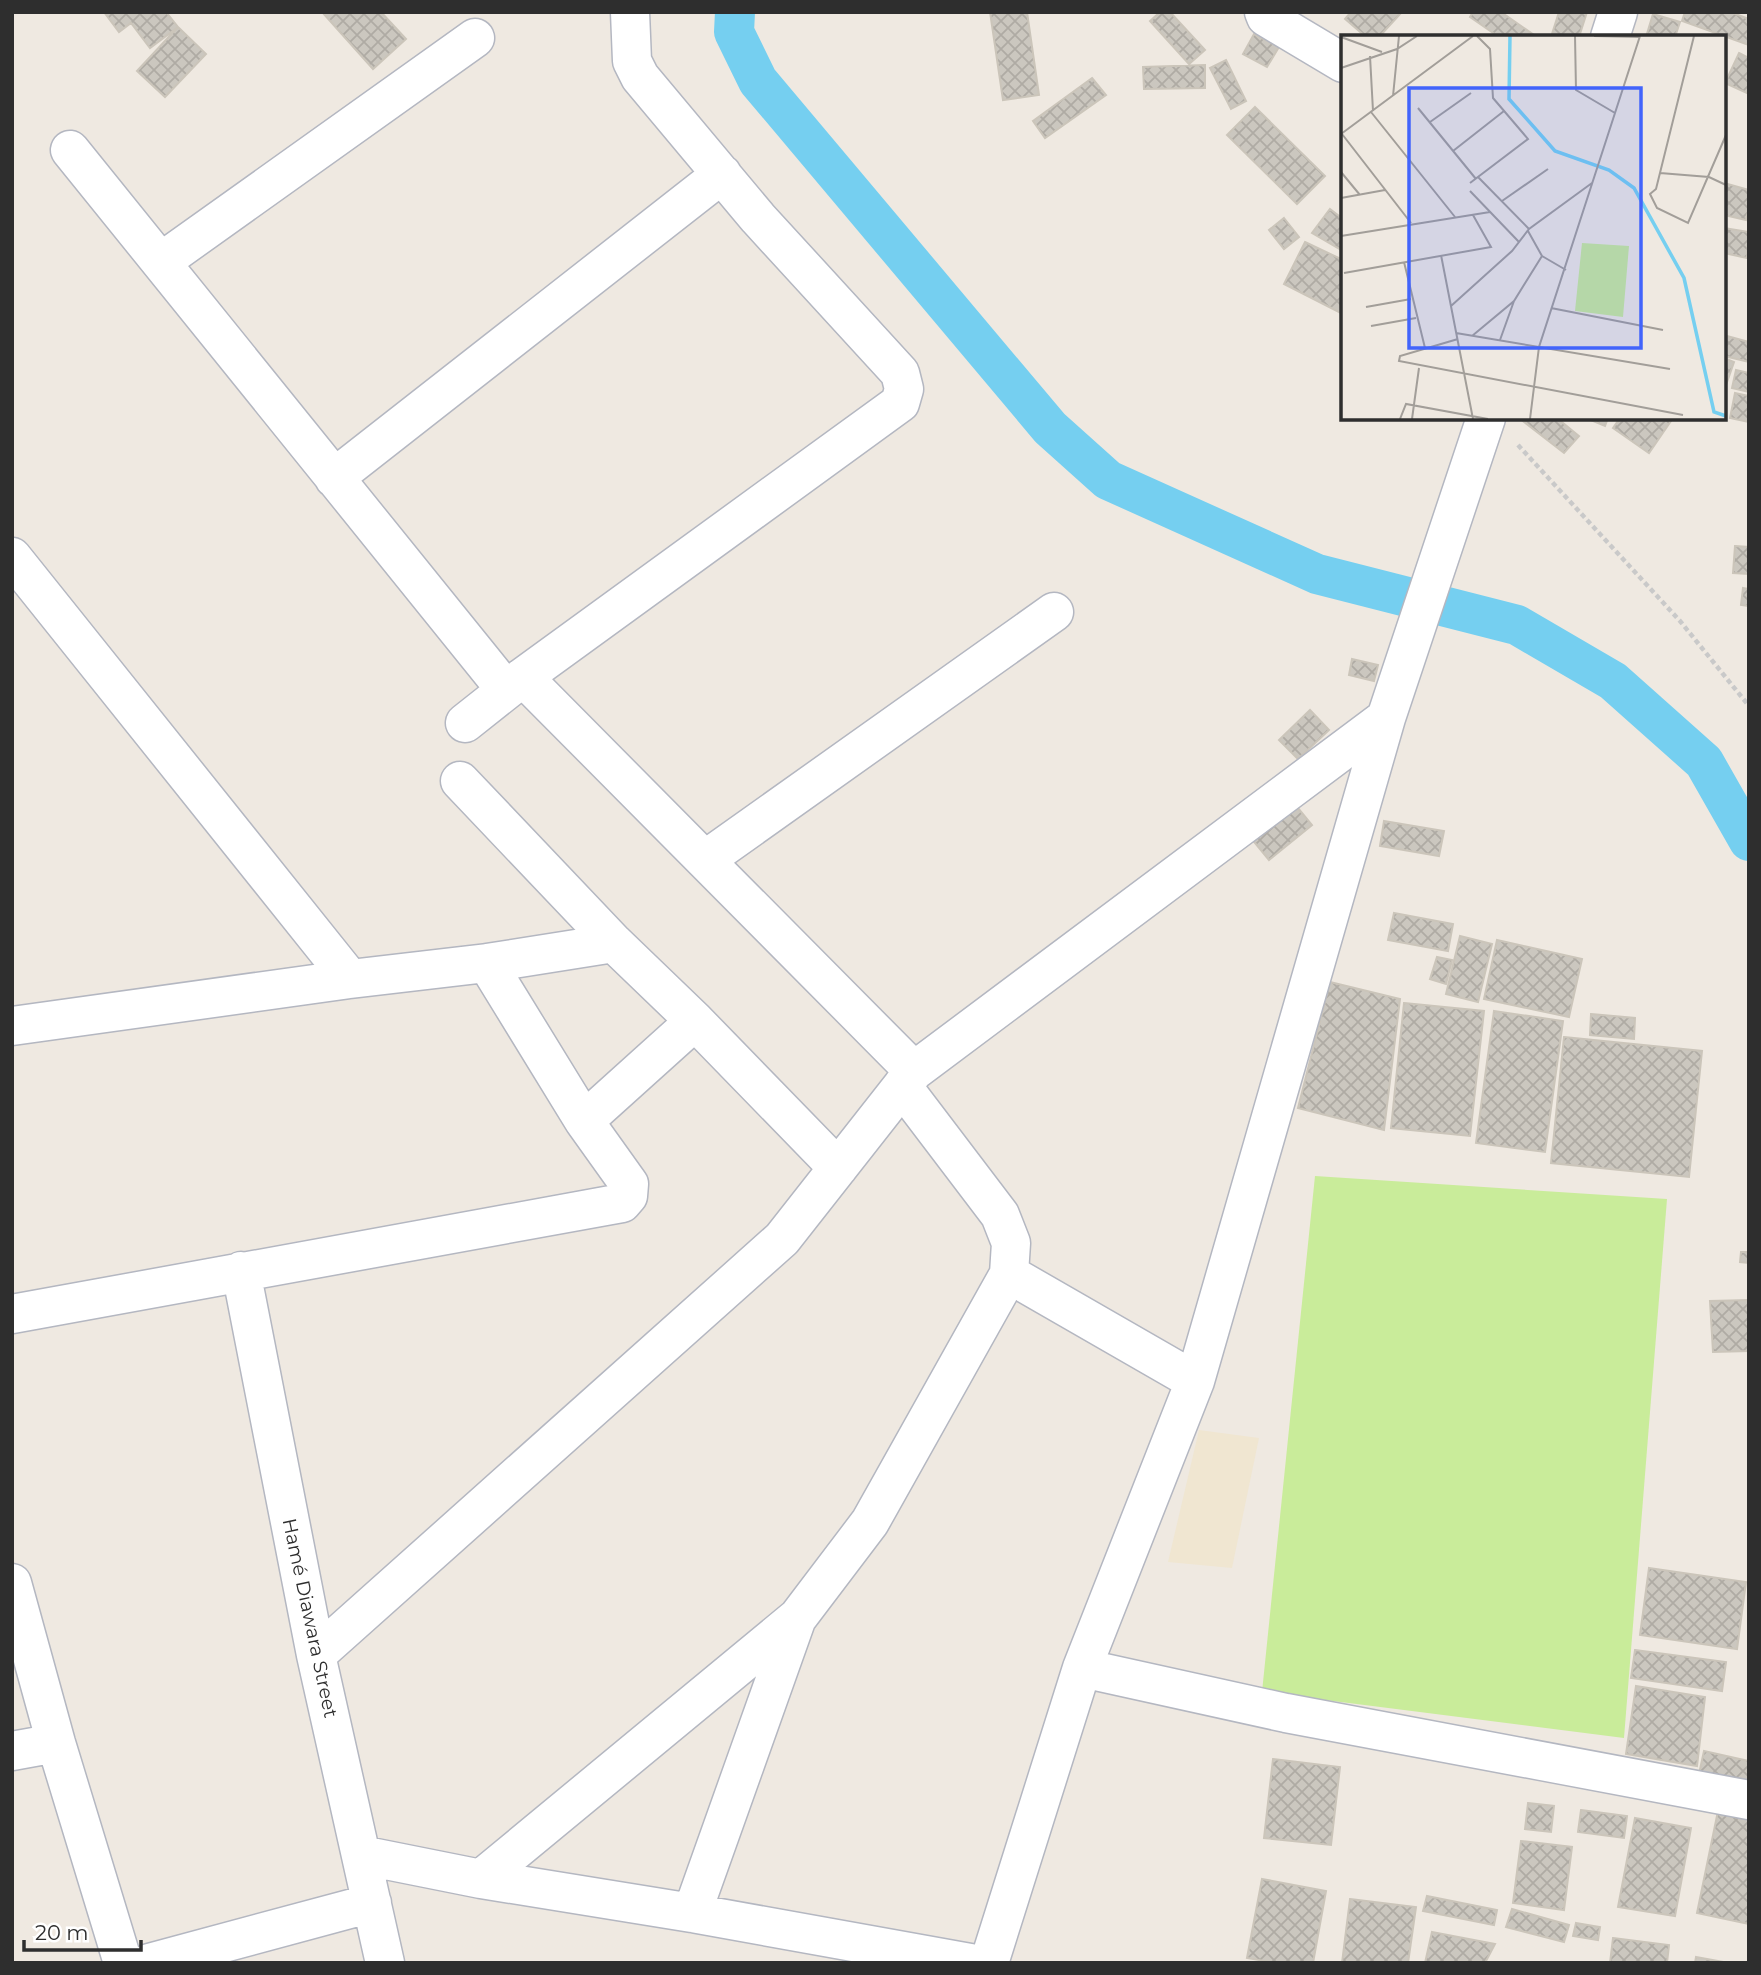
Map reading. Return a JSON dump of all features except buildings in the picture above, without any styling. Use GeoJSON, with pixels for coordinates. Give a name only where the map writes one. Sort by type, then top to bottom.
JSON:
{"type":"FeatureCollection","features":[{"type":"Feature","properties":{"kind":"street"},"geometry":{"type":"LineString","coordinates":[[464,723],[900,403],[904,389],[900,373],[758,218],[639,77],[632,61],[631,12]]}},
{"type":"Feature","properties":{"kind":"street"},"geometry":{"type":"LineString","coordinates":[[1264,12],[1266,17],[1341,62]]}},
{"type":"Feature","properties":{"kind":"street"},"geometry":{"type":"LineString","coordinates":[[1611,35],[1618,12]]}},
{"type":"Feature","properties":{"kind":"street"},"geometry":{"type":"LineString","coordinates":[[161,262],[475,38]]}},
{"type":"Feature","properties":{"kind":"street"},"geometry":{"type":"LineString","coordinates":[[70,150],[334,478],[514,684],[705,860],[908,1079],[1000,1215],[1010,1243],[1009,1274],[870,1522],[798,1617],[481,1880]]}},
{"type":"Feature","properties":{"kind":"street"},"geometry":{"type":"LineString","coordinates":[[334,478],[722,174]]}},
{"type":"Feature","properties":{"kind":"street"},"geometry":{"type":"LineString","coordinates":[[989,1963],[1082,1668],[1195,1381],[1386,718],[1473,458],[1499,428]]}},
{"type":"Feature","properties":{"kind":"street"},"geometry":{"type":"LineString","coordinates":[[12,557],[350,979]]}},
{"type":"Feature","properties":{"kind":"street"},"geometry":{"type":"LineString","coordinates":[[705,860],[1054,612]]}},
{"type":"Feature","properties":{"kind":"street"},"geometry":{"type":"LineString","coordinates":[[316,1655],[782,1239],[908,1079],[1386,718]]}},
{"type":"Feature","properties":{"kind":"street"},"geometry":{"type":"LineString","coordinates":[[460,781],[614,943],[695,1020],[838,1168]]}},
{"type":"Feature","properties":{"kind":"street"},"geometry":{"type":"LineString","coordinates":[[12,1025],[487,963],[614,943]]}},
{"type":"Feature","properties":{"kind":"street"},"geometry":{"type":"LineString","coordinates":[[12,1314],[622,1203],[628,1196],[629,1184],[584,1121],[487,963]]}},
{"type":"Feature","properties":{"kind":"street"},"geometry":{"type":"LineString","coordinates":[[584,1121],[695,1020]]}},
{"type":"Feature","properties":{"kind":"street","name":"Hamé Diawara Street"},"geometry":{"type":"LineString","coordinates":[[241,1271],[316,1655],[385,1963]]}},
{"type":"Feature","properties":{"kind":"street"},"geometry":{"type":"LineString","coordinates":[[1009,1274],[1195,1381]]}},
{"type":"Feature","properties":{"kind":"street"},"geometry":{"type":"LineString","coordinates":[[13,1595],[123,1963]]}},
{"type":"Feature","properties":{"kind":"street"},"geometry":{"type":"LineString","coordinates":[[692,1913],[798,1617]]}},
{"type":"Feature","properties":{"kind":"street"},"geometry":{"type":"LineString","coordinates":[[1082,1668],[1286,1713],[1749,1800]]}},
{"type":"Feature","properties":{"kind":"street"},"geometry":{"type":"LineString","coordinates":[[12,1751],[56,1742]]}},
{"type":"Feature","properties":{"kind":"street"},"geometry":{"type":"LineString","coordinates":[[361,1855],[481,1880],[692,1913],[970,1963]]}},
{"type":"Feature","properties":{"kind":"street"},"geometry":{"type":"LineString","coordinates":[[149,1963],[372,1903]]}},
{"type":"Feature","properties":{"kind":"path"},"geometry":{"type":"LineString","coordinates":[[1499,428],[1680,621],[1749,706]]}},
{"type":"Feature","properties":{"kind":"shaded area"},"geometry":{"type":"Polygon","coordinates":[[[1199,1430],[1259,1438],[1232,1568],[1168,1562],[1199,1430]]]}},
{"type":"Feature","properties":{"kind":"green space"},"geometry":{"type":"Polygon","coordinates":[[[1315,1176],[1667,1199],[1624,1738],[1262,1692],[1315,1176]]]}},
{"type":"Feature","properties":{"kind":"waterway"},"geometry":{"type":"LineString","coordinates":[[735,12],[734,32],[758,81],[1050,428],[1108,480],[1317,574],[1517,625],[1613,681],[1704,762],[1749,841]]}}]}
